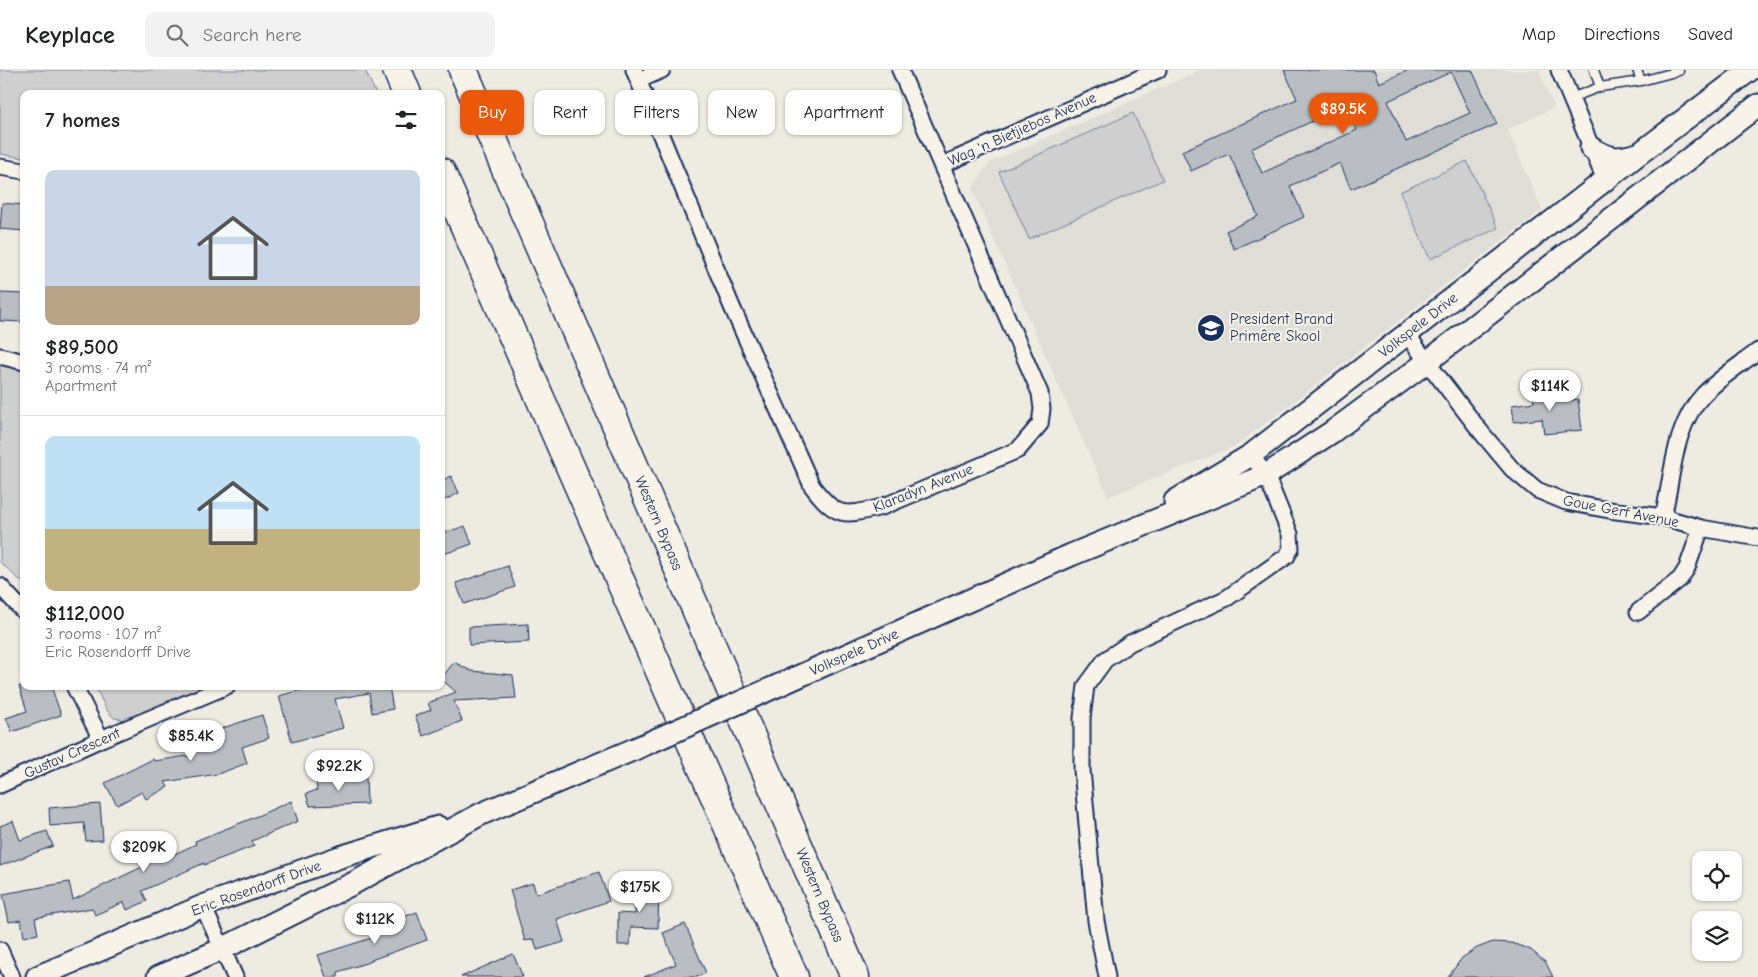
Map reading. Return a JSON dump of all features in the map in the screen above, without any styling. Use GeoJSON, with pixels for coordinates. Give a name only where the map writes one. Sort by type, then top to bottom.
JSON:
{"type":"FeatureCollection","features":[{"type":"Feature","properties":{"kind":"highway"},"geometry":{"type":"LineString","coordinates":[[397,70],[405,90]]}},
{"type":"Feature","properties":{"kind":"highway","name":"Western Bypass"},"geometry":{"type":"LineString","coordinates":[[463,70],[856,977]]}},
{"type":"Feature","properties":{"kind":"highway"},"geometry":{"type":"LineString","coordinates":[[445,181],[794,977]]}},
{"type":"Feature","properties":{"kind":"street"},"geometry":{"type":"LineString","coordinates":[[637,75],[662,70]]}},
{"type":"Feature","properties":{"kind":"street","name":"Klaradyn Avenue"},"geometry":{"type":"LineString","coordinates":[[637,75],[732,307],[812,486],[826,505],[840,513],[859,512],[882,507],[1018,450],[1040,424],[1042,409],[1040,392],[900,70]]}},
{"type":"Feature","properties":{"kind":"street","name":"Wag 'n Bietjiebos Avenue"},"geometry":{"type":"LineString","coordinates":[[942,165],[1158,70]]}},
{"type":"Feature","properties":{"kind":"street"},"geometry":{"type":"LineString","coordinates":[[1559,70],[1605,180],[1610,197],[1610,210],[1597,230]]}},
{"type":"Feature","properties":{"kind":"street","name":"Volkspele Drive"},"geometry":{"type":"LineString","coordinates":[[1071,555],[1177,500],[1251,455],[1750,70]]}},
{"type":"Feature","properties":{"kind":"street","name":"Volkspele Drive"},"geometry":{"type":"LineString","coordinates":[[637,748],[1071,555],[1266,475],[1332,432],[1426,362],[1758,105]]}},
{"type":"Feature","properties":{"kind":"street"},"geometry":{"type":"LineString","coordinates":[[1591,148],[1608,158],[1620,159],[1640,153]]}},
{"type":"Feature","properties":{"kind":"street"},"geometry":{"type":"LineString","coordinates":[[0,167],[20,170]]}},
{"type":"Feature","properties":{"kind":"street"},"geometry":{"type":"LineString","coordinates":[[1605,180],[1623,191],[1633,192],[1662,181]]}},
{"type":"Feature","properties":{"kind":"street","name":"Goue Gerf Avenue"},"geometry":{"type":"LineString","coordinates":[[1407,334],[1426,362],[1512,469],[1536,490],[1566,502],[1663,518],[1701,528],[1758,538]]}},
{"type":"Feature","properties":{"kind":"street"},"geometry":{"type":"LineString","coordinates":[[1663,518],[1680,436],[1691,411],[1704,394],[1758,351]]}},
{"type":"Feature","properties":{"kind":"street"},"geometry":{"type":"LineString","coordinates":[[0,356],[20,361]]}},
{"type":"Feature","properties":{"kind":"street"},"geometry":{"type":"LineString","coordinates":[[1106,977],[1096,921],[1082,770],[1082,718],[1086,686],[1105,660],[1130,643],[1228,598],[1287,556],[1291,548],[1290,534],[1266,475],[1251,455]]}},
{"type":"Feature","properties":{"kind":"street"},"geometry":{"type":"LineString","coordinates":[[1638,612],[1680,579],[1687,568],[1701,528]]}},
{"type":"Feature","properties":{"kind":"street"},"geometry":{"type":"LineString","coordinates":[[0,586],[20,608]]}},
{"type":"Feature","properties":{"kind":"street"},"geometry":{"type":"LineString","coordinates":[[76,690],[101,739]]}},
{"type":"Feature","properties":{"kind":"street","name":"Gustav Crescent"},"geometry":{"type":"LineString","coordinates":[[0,785],[101,739],[217,690]]}},
{"type":"Feature","properties":{"kind":"street","name":"Eric Rosendorff Drive"},"geometry":{"type":"LineString","coordinates":[[158,977],[222,949],[352,884],[481,814],[637,748]]}},
{"type":"Feature","properties":{"kind":"street","name":"Eric Rosendorff Drive"},"geometry":{"type":"LineString","coordinates":[[37,977],[203,906],[340,857],[481,814]]}},
{"type":"Feature","properties":{"kind":"street"},"geometry":{"type":"LineString","coordinates":[[340,857],[352,884]]}},
{"type":"Feature","properties":{"kind":"street"},"geometry":{"type":"LineString","coordinates":[[203,906],[235,977]]}},
{"type":"Feature","properties":{"kind":"street"},"geometry":{"type":"LineString","coordinates":[[0,950],[12,977]]}},
{"type":"Feature","properties":{"kind":"lane"},"geometry":{"type":"LineString","coordinates":[[1594,70],[1600,88]]}},
{"type":"Feature","properties":{"kind":"lane"},"geometry":{"type":"LineString","coordinates":[[1637,70],[1642,81]]}},
{"type":"Feature","properties":{"kind":"lane"},"geometry":{"type":"LineString","coordinates":[[1571,98],[1600,88],[1642,81],[1680,71]]}},
{"type":"Feature","properties":{"kind":"shaded area"},"geometry":{"type":"Polygon","coordinates":[[[0,70],[365,70],[374,90],[20,90],[20,157],[0,154],[0,70]]]}},
{"type":"Feature","properties":{"kind":"shaded area","name":"President Brand Primêre Skool"},"geometry":{"type":"Polygon","coordinates":[[[1201,70],[1539,70],[1554,107],[1508,130],[1542,210],[1236,446],[1108,497],[972,189],[989,163],[1201,70]]]}},
{"type":"Feature","properties":{"kind":"shaded area"},"geometry":{"type":"Polygon","coordinates":[[[1133,113],[1163,180],[1029,239],[999,172],[1133,113]]]}},
{"type":"Feature","properties":{"kind":"shaded area"},"geometry":{"type":"Polygon","coordinates":[[[1467,161],[1498,228],[1430,259],[1400,192],[1467,161]]]}},
{"type":"Feature","properties":{"kind":"shaded area"},"geometry":{"type":"Polygon","coordinates":[[[0,359],[20,364],[20,580],[0,562],[0,359]]]}},
{"type":"Feature","properties":{"kind":"shaded area"},"geometry":{"type":"Polygon","coordinates":[[[97,690],[194,690],[126,720],[114,718],[106,709],[97,690]]]}},
{"type":"Feature","properties":{"kind":"building"},"geometry":{"type":"Polygon","coordinates":[[[1284,70],[1374,70],[1379,83],[1409,70],[1472,70],[1497,124],[1351,189],[1340,163],[1290,186],[1304,217],[1234,249],[1226,231],[1258,216],[1229,154],[1191,171],[1182,151],[1297,99],[1284,70]],[[1451,72],[1388,101],[1406,142],[1470,113],[1451,72]],[[1346,106],[1251,149],[1262,173],[1357,130],[1346,106]]]}},
{"type":"Feature","properties":{"kind":"building"},"geometry":{"type":"Polygon","coordinates":[[[2,203],[20,205],[20,231],[0,229],[2,203]]]}},
{"type":"Feature","properties":{"kind":"building"},"geometry":{"type":"Polygon","coordinates":[[[0,293],[20,294],[20,322],[0,321],[0,293]]]}},
{"type":"Feature","properties":{"kind":"building"},"geometry":{"type":"Polygon","coordinates":[[[1556,388],[1558,402],[1578,399],[1582,430],[1544,434],[1542,419],[1514,422],[1512,405],[1534,402],[1532,391],[1556,388]]]}},
{"type":"Feature","properties":{"kind":"building"},"geometry":{"type":"Polygon","coordinates":[[[451,476],[459,493],[445,500],[445,479],[451,476]]]}},
{"type":"Feature","properties":{"kind":"building"},"geometry":{"type":"Polygon","coordinates":[[[465,526],[472,544],[445,554],[445,533],[465,526]]]}},
{"type":"Feature","properties":{"kind":"building"},"geometry":{"type":"Polygon","coordinates":[[[508,566],[515,587],[464,604],[456,583],[508,566]]]}},
{"type":"Feature","properties":{"kind":"building"},"geometry":{"type":"Polygon","coordinates":[[[528,624],[529,642],[469,645],[469,627],[528,624]]]}},
{"type":"Feature","properties":{"kind":"building"},"geometry":{"type":"Polygon","coordinates":[[[454,662],[471,671],[513,675],[516,698],[454,701],[462,721],[423,736],[415,716],[431,710],[428,703],[456,692],[445,682],[445,674],[454,662]]]}},
{"type":"Feature","properties":{"kind":"building"},"geometry":{"type":"Polygon","coordinates":[[[20,690],[52,690],[61,715],[12,732],[6,718],[27,711],[20,690]]]}},
{"type":"Feature","properties":{"kind":"building"},"geometry":{"type":"Polygon","coordinates":[[[301,690],[390,690],[393,709],[372,713],[369,693],[335,699],[343,728],[292,742],[279,696],[301,690]]]}},
{"type":"Feature","properties":{"kind":"building"},"geometry":{"type":"Polygon","coordinates":[[[262,715],[269,738],[242,747],[247,763],[218,774],[165,782],[168,787],[146,799],[142,792],[117,805],[105,783],[153,759],[154,761],[194,755],[192,744],[223,740],[220,729],[262,715]]]}},
{"type":"Feature","properties":{"kind":"building"},"geometry":{"type":"Polygon","coordinates":[[[366,777],[367,804],[310,806],[306,794],[317,790],[316,779],[366,777]]]}},
{"type":"Feature","properties":{"kind":"building"},"geometry":{"type":"Polygon","coordinates":[[[291,801],[298,821],[252,841],[254,846],[204,865],[204,863],[142,891],[147,901],[127,910],[124,902],[95,915],[92,908],[35,918],[38,934],[24,937],[21,920],[9,922],[3,894],[69,882],[73,900],[142,867],[138,858],[156,850],[160,861],[196,844],[195,841],[291,801]]]}},
{"type":"Feature","properties":{"kind":"building"},"geometry":{"type":"Polygon","coordinates":[[[100,804],[103,840],[86,841],[84,823],[50,826],[49,808],[100,804]]]}},
{"type":"Feature","properties":{"kind":"building"},"geometry":{"type":"Polygon","coordinates":[[[13,821],[20,840],[47,831],[53,846],[0,866],[0,826],[13,821]]]}},
{"type":"Feature","properties":{"kind":"building"},"geometry":{"type":"Polygon","coordinates":[[[599,872],[609,901],[557,919],[564,942],[537,950],[534,939],[525,941],[510,890],[533,883],[536,894],[599,872]]]}},
{"type":"Feature","properties":{"kind":"building"},"geometry":{"type":"Polygon","coordinates":[[[636,885],[659,886],[658,928],[631,927],[630,945],[618,945],[618,913],[635,914],[636,885]]]}},
{"type":"Feature","properties":{"kind":"building"},"geometry":{"type":"Polygon","coordinates":[[[417,912],[427,940],[338,972],[338,977],[326,977],[318,955],[378,936],[375,927],[417,912]]]}},
{"type":"Feature","properties":{"kind":"building"},"geometry":{"type":"Polygon","coordinates":[[[685,924],[706,973],[697,977],[644,977],[676,964],[663,933],[685,924]]]}},
{"type":"Feature","properties":{"kind":"building"},"geometry":{"type":"Polygon","coordinates":[[[1493,942],[1512,943],[1531,950],[1546,963],[1553,977],[1448,977],[1462,958],[1477,948],[1493,942]]]}},
{"type":"Feature","properties":{"kind":"building"},"geometry":{"type":"Polygon","coordinates":[[[513,954],[523,977],[461,977],[513,954]]]}},
{"type":"Feature","properties":{"kind":"place","name":"President Brand Primêre Skool"},"geometry":{"type":"Point","coordinates":[1211,328]}}]}
